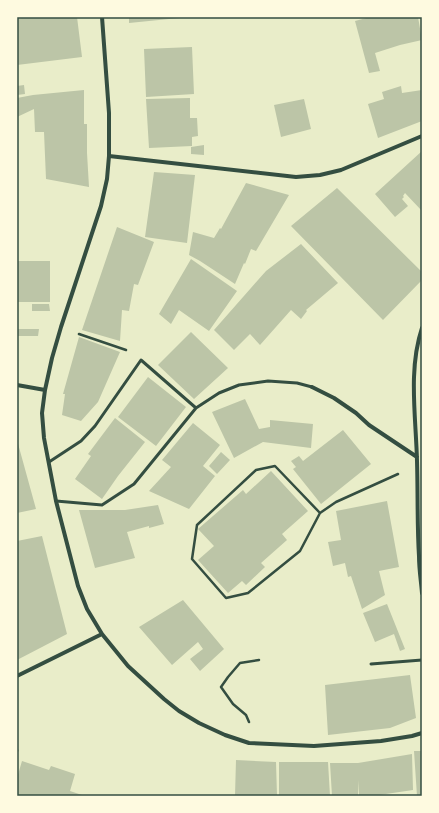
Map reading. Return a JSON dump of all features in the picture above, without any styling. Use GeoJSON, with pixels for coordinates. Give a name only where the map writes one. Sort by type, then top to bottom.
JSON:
{"type":"FeatureCollection","features":[{"type":"Feature","properties":{"kind":"street"},"geometry":{"type":"LineString","coordinates":[[102,17],[109,113],[109,156],[107,179],[101,206],[52,358],[42,413],[44,438],[56,501],[78,586],[88,609],[102,634],[128,666],[179,711],[199,723],[225,735],[249,743],[314,746],[381,741],[422,733]]}},
{"type":"Feature","properties":{"kind":"street"},"geometry":{"type":"LineString","coordinates":[[109,156],[296,177],[320,175],[341,170],[422,136]]}},
{"type":"Feature","properties":{"kind":"street"},"geometry":{"type":"LineString","coordinates":[[422,328],[415,362],[414,391],[417,457],[418,556],[422,593]]}},
{"type":"Feature","properties":{"kind":"street"},"geometry":{"type":"LineString","coordinates":[[17,385],[45,390]]}},
{"type":"Feature","properties":{"kind":"street"},"geometry":{"type":"LineString","coordinates":[[312,387],[334,398],[356,413],[369,425],[417,457]]}},
{"type":"Feature","properties":{"kind":"street"},"geometry":{"type":"LineString","coordinates":[[17,676],[102,634]]}},
{"type":"Feature","properties":{"kind":"lane"},"geometry":{"type":"LineString","coordinates":[[48,462],[81,442],[95,426],[141,360],[196,408]]}},
{"type":"Feature","properties":{"kind":"lane"},"geometry":{"type":"LineString","coordinates":[[56,501],[102,505],[121,493],[134,484],[196,408],[219,393],[239,385],[268,380],[297,383],[312,387]]}},
{"type":"Feature","properties":{"kind":"lane"},"geometry":{"type":"LineString","coordinates":[[371,664],[422,660]]}},
{"type":"Feature","properties":{"kind":"path"},"geometry":{"type":"LineString","coordinates":[[84,335],[125,349],[141,360]]}},
{"type":"Feature","properties":{"kind":"path"},"geometry":{"type":"LineString","coordinates":[[320,513],[275,466],[256,470],[197,525],[192,559],[226,598],[248,593],[300,551],[320,513],[336,502],[417,466]]}},
{"type":"Feature","properties":{"kind":"path"},"geometry":{"type":"LineString","coordinates":[[249,743],[252,730],[246,715],[233,704],[221,687],[240,663],[259,660]]}},
{"type":"Feature","properties":{"kind":"building"},"geometry":{"type":"Polygon","coordinates":[[[27,17],[77,17],[82,57],[17,65],[17,19],[27,17]]]}},
{"type":"Feature","properties":{"kind":"building"},"geometry":{"type":"Polygon","coordinates":[[[129,17],[179,17],[179,18],[129,23],[129,17]]]}},
{"type":"Feature","properties":{"kind":"building"},"geometry":{"type":"Polygon","coordinates":[[[370,17],[418,17],[422,40],[375,53],[380,71],[369,73],[355,21],[370,17]]]}},
{"type":"Feature","properties":{"kind":"building"},"geometry":{"type":"Polygon","coordinates":[[[192,47],[194,94],[146,97],[144,49],[192,47]]]}},
{"type":"Feature","properties":{"kind":"building"},"geometry":{"type":"Polygon","coordinates":[[[24,85],[25,94],[17,95],[17,86],[24,85]]]}},
{"type":"Feature","properties":{"kind":"building"},"geometry":{"type":"Polygon","coordinates":[[[401,86],[402,93],[422,90],[422,121],[378,138],[368,104],[384,99],[382,92],[401,86]]]}},
{"type":"Feature","properties":{"kind":"building"},"geometry":{"type":"Polygon","coordinates":[[[84,90],[84,124],[87,124],[89,187],[46,179],[44,132],[35,132],[34,109],[17,117],[17,98],[84,90]]]}},
{"type":"Feature","properties":{"kind":"building"},"geometry":{"type":"Polygon","coordinates":[[[190,98],[190,118],[197,118],[198,136],[192,137],[192,146],[149,148],[146,99],[190,98]]]}},
{"type":"Feature","properties":{"kind":"building"},"geometry":{"type":"Polygon","coordinates":[[[304,99],[311,129],[281,137],[274,105],[304,99]]]}},
{"type":"Feature","properties":{"kind":"building"},"geometry":{"type":"Polygon","coordinates":[[[204,145],[204,155],[191,154],[191,147],[204,145]]]}},
{"type":"Feature","properties":{"kind":"building"},"geometry":{"type":"Polygon","coordinates":[[[422,151],[422,211],[405,193],[402,199],[408,206],[395,217],[375,194],[422,151]]]}},
{"type":"Feature","properties":{"kind":"building"},"geometry":{"type":"Polygon","coordinates":[[[154,172],[195,175],[187,243],[145,237],[154,172]]]}},
{"type":"Feature","properties":{"kind":"building"},"geometry":{"type":"Polygon","coordinates":[[[246,183],[289,195],[256,251],[251,249],[235,284],[189,255],[193,232],[214,238],[220,228],[221,229],[246,183]]]}},
{"type":"Feature","properties":{"kind":"building"},"geometry":{"type":"Polygon","coordinates":[[[337,188],[422,272],[422,280],[383,320],[291,226],[337,188]]]}},
{"type":"Feature","properties":{"kind":"building"},"geometry":{"type":"Polygon","coordinates":[[[117,227],[154,242],[138,285],[134,284],[129,311],[122,310],[120,341],[82,330],[117,227]]]}},
{"type":"Feature","properties":{"kind":"building"},"geometry":{"type":"Polygon","coordinates":[[[301,244],[338,283],[306,310],[307,311],[301,319],[291,310],[260,345],[250,334],[234,350],[214,330],[266,271],[301,244]]]}},
{"type":"Feature","properties":{"kind":"building"},"geometry":{"type":"Polygon","coordinates":[[[191,259],[237,291],[209,331],[179,310],[171,324],[159,314],[191,259]]]}},
{"type":"Feature","properties":{"kind":"building"},"geometry":{"type":"Polygon","coordinates":[[[17,261],[50,261],[50,302],[17,302],[17,261]]]}},
{"type":"Feature","properties":{"kind":"building"},"geometry":{"type":"Polygon","coordinates":[[[32,304],[49,304],[50,311],[32,311],[32,304]]]}},
{"type":"Feature","properties":{"kind":"building"},"geometry":{"type":"Polygon","coordinates":[[[17,329],[39,329],[38,336],[17,336],[17,329]]]}},
{"type":"Feature","properties":{"kind":"building"},"geometry":{"type":"Polygon","coordinates":[[[191,332],[228,368],[194,399],[158,365],[191,332]]]}},
{"type":"Feature","properties":{"kind":"building"},"geometry":{"type":"Polygon","coordinates":[[[79,337],[120,352],[98,402],[81,421],[62,415],[65,394],[63,394],[79,337]]]}},
{"type":"Feature","properties":{"kind":"building"},"geometry":{"type":"Polygon","coordinates":[[[148,377],[186,407],[156,446],[118,417],[148,377]]]}},
{"type":"Feature","properties":{"kind":"building"},"geometry":{"type":"Polygon","coordinates":[[[245,399],[259,429],[270,427],[270,420],[313,424],[311,448],[263,442],[234,458],[212,412],[245,399]]]}},
{"type":"Feature","properties":{"kind":"building"},"geometry":{"type":"Polygon","coordinates":[[[115,418],[145,442],[102,499],[75,479],[91,456],[88,454],[115,418]]]}},
{"type":"Feature","properties":{"kind":"building"},"geometry":{"type":"Polygon","coordinates":[[[193,423],[220,445],[203,466],[215,476],[189,509],[149,491],[171,467],[162,460],[193,423]]]}},
{"type":"Feature","properties":{"kind":"building"},"geometry":{"type":"Polygon","coordinates":[[[343,430],[371,464],[321,504],[293,469],[296,467],[291,461],[299,456],[303,461],[343,430]]]}},
{"type":"Feature","properties":{"kind":"building"},"geometry":{"type":"Polygon","coordinates":[[[17,440],[36,509],[17,513],[17,440]]]}},
{"type":"Feature","properties":{"kind":"building"},"geometry":{"type":"Polygon","coordinates":[[[221,452],[230,460],[217,474],[209,466],[221,452]]]}},
{"type":"Feature","properties":{"kind":"building"},"geometry":{"type":"Polygon","coordinates":[[[271,471],[308,511],[282,534],[287,540],[261,563],[265,567],[246,585],[242,581],[228,593],[198,560],[214,546],[198,529],[243,490],[246,494],[271,471]]]}},
{"type":"Feature","properties":{"kind":"building"},"geometry":{"type":"Polygon","coordinates":[[[387,501],[399,567],[379,571],[385,595],[362,609],[351,576],[348,577],[345,563],[333,566],[328,542],[341,540],[336,511],[387,501]]]}},
{"type":"Feature","properties":{"kind":"building"},"geometry":{"type":"Polygon","coordinates":[[[158,505],[164,524],[149,528],[149,526],[127,532],[135,558],[95,568],[79,510],[125,510],[158,505]]]}},
{"type":"Feature","properties":{"kind":"building"},"geometry":{"type":"Polygon","coordinates":[[[42,536],[67,634],[17,660],[17,541],[42,536]]]}},
{"type":"Feature","properties":{"kind":"building"},"geometry":{"type":"Polygon","coordinates":[[[183,600],[224,649],[200,671],[190,659],[203,649],[198,642],[172,665],[139,627],[183,600]]]}},
{"type":"Feature","properties":{"kind":"building"},"geometry":{"type":"Polygon","coordinates":[[[387,604],[405,649],[400,651],[394,634],[375,642],[363,613],[387,604]]]}},
{"type":"Feature","properties":{"kind":"building"},"geometry":{"type":"Polygon","coordinates":[[[410,675],[416,718],[390,728],[328,735],[325,685],[410,675]]]}},
{"type":"Feature","properties":{"kind":"building"},"geometry":{"type":"Polygon","coordinates":[[[414,751],[422,751],[422,796],[417,796],[414,751]]]}},
{"type":"Feature","properties":{"kind":"building"},"geometry":{"type":"Polygon","coordinates":[[[412,754],[413,790],[379,796],[359,796],[358,780],[358,796],[332,796],[330,763],[358,763],[412,754]]]}},
{"type":"Feature","properties":{"kind":"building"},"geometry":{"type":"Polygon","coordinates":[[[236,760],[276,762],[277,796],[235,796],[236,760]]]}},
{"type":"Feature","properties":{"kind":"building"},"geometry":{"type":"Polygon","coordinates":[[[22,761],[49,770],[51,766],[75,774],[70,791],[85,796],[17,796],[17,778],[22,761]]]}},
{"type":"Feature","properties":{"kind":"building"},"geometry":{"type":"Polygon","coordinates":[[[279,762],[328,762],[330,796],[279,796],[279,762]]]}}]}
